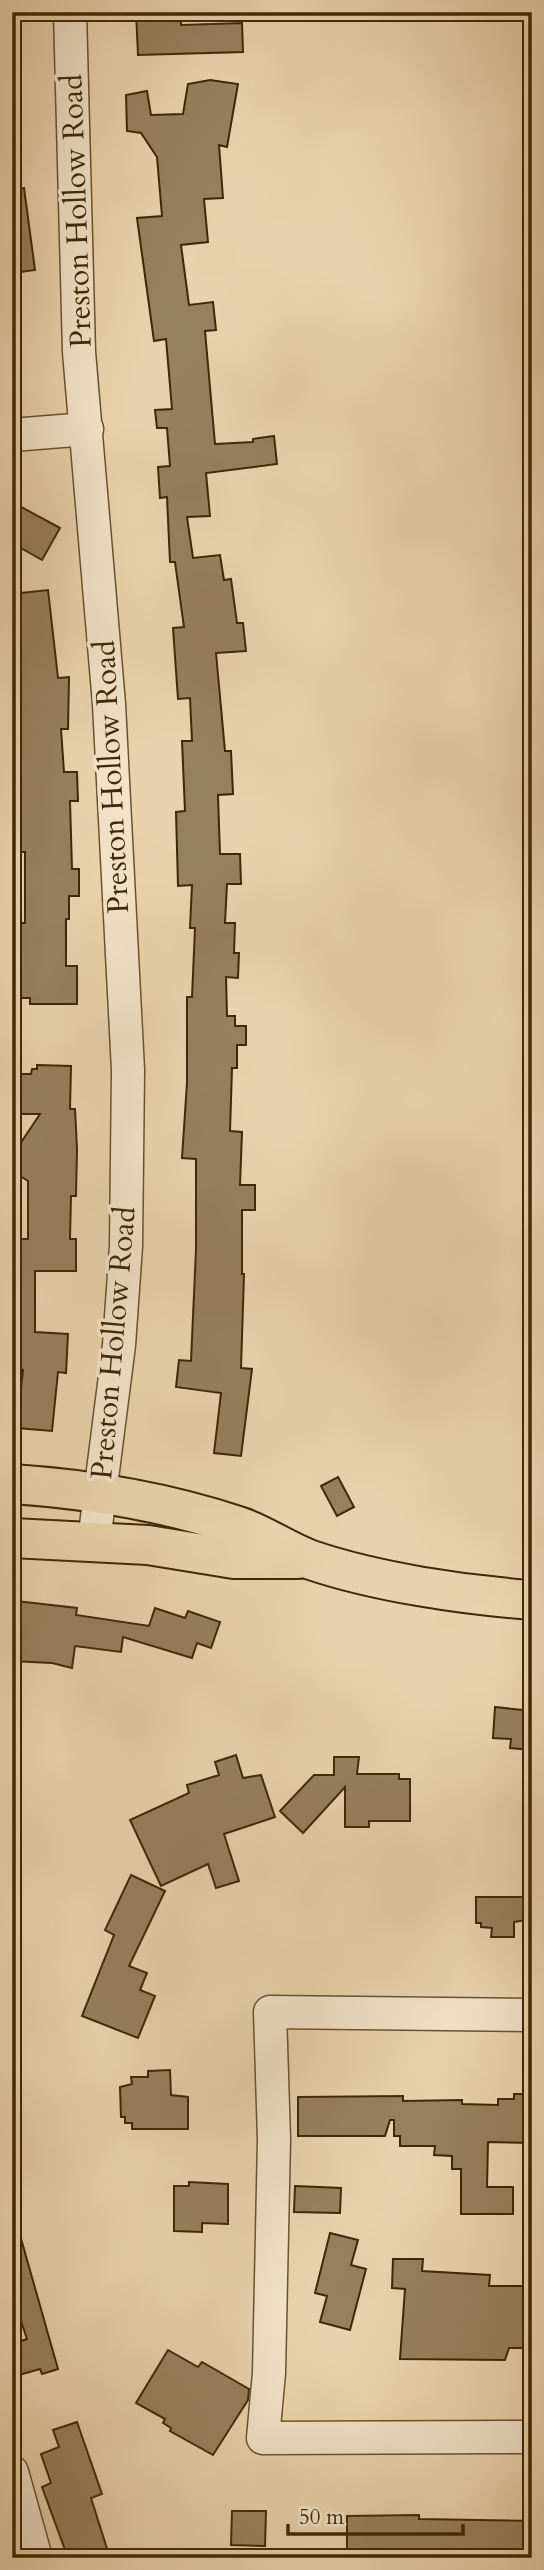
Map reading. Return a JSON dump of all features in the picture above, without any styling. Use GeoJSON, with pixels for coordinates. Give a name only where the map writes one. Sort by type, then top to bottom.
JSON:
{"type":"FeatureCollection","features":[{"type":"Feature","properties":{"kind":"main road"},"geometry":{"type":"LineString","coordinates":[[12,1484],[99,1493],[240,1526],[310,1559]]}},
{"type":"Feature","properties":{"kind":"main road"},"geometry":{"type":"LineString","coordinates":[[12,1538],[148,1545],[234,1559],[310,1559],[486,1597],[532,1600]]}},
{"type":"Feature","properties":{"kind":"street","name":"Preston Hollow Road"},"geometry":{"type":"LineString","coordinates":[[70,12],[79,352],[108,704],[128,1070],[126,1246],[119,1345],[94,1541]]}},
{"type":"Feature","properties":{"kind":"street"},"geometry":{"type":"LineString","coordinates":[[12,435],[87,429]]}},
{"type":"Feature","properties":{"kind":"street"},"geometry":{"type":"LineString","coordinates":[[532,2015],[270,2012],[274,2140],[269,2373],[263,2438],[532,2437]]}},
{"type":"Feature","properties":{"kind":"street"},"geometry":{"type":"LineString","coordinates":[[12,2472],[36,2558]]}},
{"type":"Feature","properties":{"kind":"building"},"geometry":{"type":"Polygon","coordinates":[[[136,12],[181,12],[181,25],[242,23],[243,52],[138,55],[136,12]]]}},
{"type":"Feature","properties":{"kind":"building"},"geometry":{"type":"Polygon","coordinates":[[[210,80],[238,84],[227,147],[219,145],[223,198],[204,199],[208,242],[181,245],[189,305],[213,302],[216,330],[205,331],[215,444],[253,442],[253,439],[274,436],[277,464],[206,473],[210,516],[187,517],[193,558],[220,555],[224,580],[231,579],[237,623],[243,623],[246,651],[216,653],[225,751],[231,751],[233,794],[218,795],[220,854],[240,854],[241,884],[227,884],[225,923],[235,923],[234,953],[239,953],[238,978],[226,977],[227,1016],[235,1016],[235,1026],[246,1026],[246,1045],[237,1045],[237,1068],[232,1068],[230,1131],[242,1132],[240,1185],[255,1185],[255,1210],[242,1210],[244,1274],[241,1368],[252,1369],[241,1456],[214,1453],[221,1393],[176,1387],[179,1360],[191,1361],[196,1250],[196,1159],[182,1158],[187,1083],[187,997],[192,997],[195,928],[190,928],[192,885],[178,886],[176,812],[185,811],[182,741],[192,741],[190,698],[178,699],[173,628],[184,627],[175,562],[170,562],[167,497],[160,498],[158,467],[170,466],[167,428],[157,428],[155,410],[172,409],[166,339],[154,341],[137,218],[162,216],[157,157],[141,133],[127,131],[126,95],[147,91],[151,115],[183,114],[188,84],[210,80]]]}},
{"type":"Feature","properties":{"kind":"building"},"geometry":{"type":"Polygon","coordinates":[[[24,188],[35,270],[12,273],[12,189],[24,188]]]}},
{"type":"Feature","properties":{"kind":"building"},"geometry":{"type":"Polygon","coordinates":[[[12,502],[60,528],[42,560],[12,543],[12,502]]]}},
{"type":"Feature","properties":{"kind":"building"},"geometry":{"type":"Polygon","coordinates":[[[48,590],[58,678],[69,677],[68,729],[61,729],[64,772],[77,772],[78,801],[70,801],[72,869],[79,869],[79,896],[69,896],[66,966],[77,966],[77,1004],[30,1004],[30,998],[12,998],[13,923],[25,923],[25,852],[12,852],[12,828],[19,828],[16,756],[12,756],[12,722],[18,722],[12,664],[12,594],[48,590]]]}},
{"type":"Feature","properties":{"kind":"building"},"geometry":{"type":"Polygon","coordinates":[[[37,1065],[71,1066],[70,1109],[75,1109],[77,1149],[76,1196],[71,1196],[70,1239],[76,1239],[76,1271],[35,1271],[35,1332],[68,1334],[66,1373],[58,1372],[52,1431],[17,1428],[23,1370],[12,1369],[12,1239],[28,1239],[28,1181],[12,1171],[12,1156],[40,1114],[20,1114],[20,1074],[31,1074],[32,1069],[37,1069],[37,1065]]]}},
{"type":"Feature","properties":{"kind":"building"},"geometry":{"type":"Polygon","coordinates":[[[338,1477],[354,1507],[337,1516],[321,1486],[338,1477]]]}},
{"type":"Feature","properties":{"kind":"building"},"geometry":{"type":"Polygon","coordinates":[[[16,1601],[77,1608],[76,1615],[149,1626],[155,1608],[185,1618],[188,1611],[220,1622],[211,1648],[197,1643],[192,1658],[123,1637],[121,1652],[75,1646],[72,1668],[52,1663],[12,1661],[12,1607],[15,1607],[16,1601]]]}},
{"type":"Feature","properties":{"kind":"building"},"geometry":{"type":"Polygon","coordinates":[[[495,1707],[532,1711],[530,1750],[510,1748],[511,1739],[493,1738],[495,1707]]]}},
{"type":"Feature","properties":{"kind":"building"},"geometry":{"type":"Polygon","coordinates":[[[236,1755],[243,1778],[261,1775],[275,1817],[224,1834],[239,1881],[216,1888],[208,1864],[161,1886],[130,1820],[189,1793],[187,1785],[219,1775],[215,1762],[236,1755]]]}},
{"type":"Feature","properties":{"kind":"building"},"geometry":{"type":"Polygon","coordinates":[[[334,1757],[359,1757],[357,1774],[399,1774],[399,1779],[410,1779],[410,1821],[369,1821],[369,1827],[345,1827],[345,1787],[303,1833],[280,1811],[314,1775],[334,1775],[334,1757]]]}},
{"type":"Feature","properties":{"kind":"building"},"geometry":{"type":"Polygon","coordinates":[[[131,1875],[165,1891],[129,1966],[147,1973],[140,1990],[155,1996],[138,2038],[82,2016],[114,1935],[105,1930],[131,1875]]]}},
{"type":"Feature","properties":{"kind":"building"},"geometry":{"type":"Polygon","coordinates":[[[476,1897],[532,1897],[532,1919],[514,1922],[514,1937],[491,1937],[492,1928],[481,1927],[481,1923],[476,1923],[476,1897]]]}},
{"type":"Feature","properties":{"kind":"building"},"geometry":{"type":"Polygon","coordinates":[[[170,2070],[171,2095],[188,2097],[188,2129],[132,2129],[132,2123],[125,2123],[125,2117],[121,2117],[120,2087],[132,2084],[131,2077],[148,2077],[148,2071],[170,2070]]]}},
{"type":"Feature","properties":{"kind":"building"},"geometry":{"type":"Polygon","coordinates":[[[514,2094],[532,2094],[532,2143],[488,2142],[487,2187],[513,2187],[513,2214],[461,2214],[461,2169],[452,2169],[452,2156],[434,2155],[435,2146],[400,2146],[400,2136],[394,2136],[394,2120],[390,2120],[385,2136],[298,2136],[298,2097],[403,2096],[403,2101],[462,2100],[462,2104],[498,2105],[498,2099],[514,2099],[514,2094]]]}},
{"type":"Feature","properties":{"kind":"building"},"geometry":{"type":"Polygon","coordinates":[[[189,2182],[228,2184],[228,2224],[202,2223],[202,2232],[174,2231],[174,2186],[189,2186],[189,2182]]]}},
{"type":"Feature","properties":{"kind":"building"},"geometry":{"type":"Polygon","coordinates":[[[295,2186],[341,2188],[340,2213],[294,2212],[295,2186]]]}},
{"type":"Feature","properties":{"kind":"building"},"geometry":{"type":"Polygon","coordinates":[[[16,2221],[58,2369],[42,2374],[40,2369],[12,2377],[12,2344],[27,2339],[12,2294],[12,2222],[16,2221]]]}},
{"type":"Feature","properties":{"kind":"building"},"geometry":{"type":"Polygon","coordinates":[[[330,2233],[358,2240],[351,2265],[366,2269],[350,2330],[320,2322],[327,2296],[315,2293],[330,2233]]]}},
{"type":"Feature","properties":{"kind":"building"},"geometry":{"type":"Polygon","coordinates":[[[393,2259],[423,2259],[422,2271],[490,2275],[489,2286],[532,2286],[532,2348],[509,2348],[505,2360],[400,2359],[405,2289],[392,2288],[393,2259]]]}},
{"type":"Feature","properties":{"kind":"building"},"geometry":{"type":"Polygon","coordinates":[[[168,2350],[198,2367],[202,2362],[249,2389],[248,2400],[213,2455],[170,2431],[171,2428],[163,2423],[165,2419],[136,2403],[168,2350]]]}},
{"type":"Feature","properties":{"kind":"building"},"geometry":{"type":"Polygon","coordinates":[[[77,2422],[102,2494],[91,2498],[110,2558],[68,2558],[42,2487],[51,2483],[41,2454],[59,2447],[53,2430],[77,2422]]]}},
{"type":"Feature","properties":{"kind":"building"},"geometry":{"type":"Polygon","coordinates":[[[232,2511],[266,2511],[265,2546],[231,2545],[232,2511]]]}},
{"type":"Feature","properties":{"kind":"building"},"geometry":{"type":"Polygon","coordinates":[[[419,2515],[419,2519],[532,2521],[532,2555],[365,2558],[365,2550],[347,2550],[347,2516],[419,2515]]]}}]}
